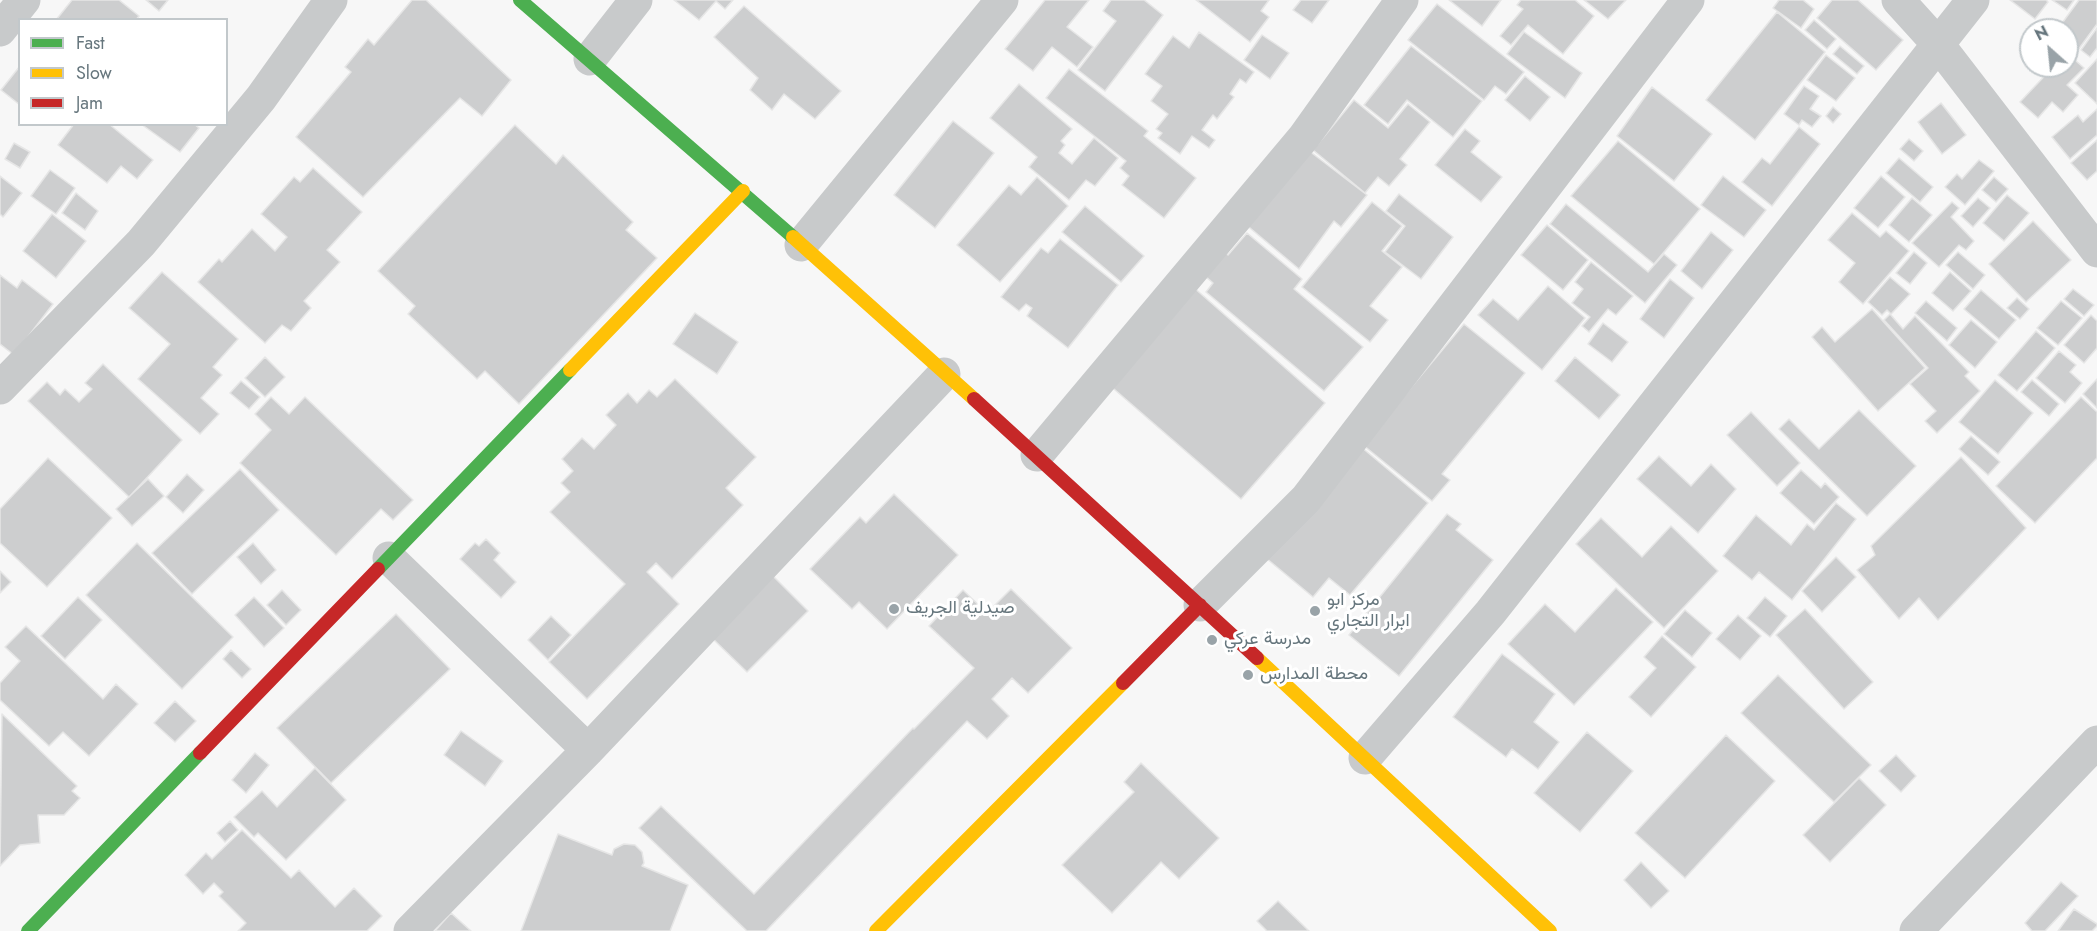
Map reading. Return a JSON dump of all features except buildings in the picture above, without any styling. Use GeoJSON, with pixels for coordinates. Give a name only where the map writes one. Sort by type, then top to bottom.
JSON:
{"type":"FeatureCollection","features":[{"type":"Feature","properties":{"kind":"street"},"geometry":{"type":"LineString","coordinates":[[0,30],[24,0]]}},
{"type":"Feature","properties":{"kind":"street"},"geometry":{"type":"LineString","coordinates":[[0,388],[141,243],[261,98],[331,0]]}},
{"type":"Feature","properties":{"kind":"street"},"geometry":{"type":"LineString","coordinates":[[520,0],[742,191],[1037,455],[1550,931]]}},
{"type":"Feature","properties":{"kind":"street"},"geometry":{"type":"LineString","coordinates":[[590,59],[636,0]]}},
{"type":"Feature","properties":{"kind":"street"},"geometry":{"type":"LineString","coordinates":[[801,245],[1002,0]]}},
{"type":"Feature","properties":{"kind":"street"},"geometry":{"type":"LineString","coordinates":[[1037,455],[1304,137],[1402,0]]}},
{"type":"Feature","properties":{"kind":"street"},"geometry":{"type":"LineString","coordinates":[[876,931],[1306,499],[1688,0]]}},
{"type":"Feature","properties":{"kind":"street"},"geometry":{"type":"LineString","coordinates":[[1898,0],[1937,43],[2097,251]]}},
{"type":"Feature","properties":{"kind":"street"},"geometry":{"type":"LineString","coordinates":[[1365,758],[1490,613],[1973,0]]}},
{"type":"Feature","properties":{"kind":"street"},"geometry":{"type":"LineString","coordinates":[[28,931],[742,191]]}},
{"type":"Feature","properties":{"kind":"street"},"geometry":{"type":"LineString","coordinates":[[410,931],[588,750],[944,374]]}},
{"type":"Feature","properties":{"kind":"street"},"geometry":{"type":"LineString","coordinates":[[389,558],[588,750]]}},
{"type":"Feature","properties":{"kind":"street"},"geometry":{"type":"LineString","coordinates":[[1916,931],[2097,742]]}},
{"type":"Feature","properties":{"kind":"traffic: fast"},"geometry":{"type":"LineString","coordinates":[[520,0],[793,237]]}},
{"type":"Feature","properties":{"kind":"traffic: fast"},"geometry":{"type":"LineString","coordinates":[[378,569],[570,370]]}},
{"type":"Feature","properties":{"kind":"traffic: fast"},"geometry":{"type":"LineString","coordinates":[[28,931],[200,753]]}},
{"type":"Feature","properties":{"kind":"traffic: slow"},"geometry":{"type":"LineString","coordinates":[[570,370],[743,191]]}},
{"type":"Feature","properties":{"kind":"traffic: slow"},"geometry":{"type":"LineString","coordinates":[[793,237],[974,399]]}},
{"type":"Feature","properties":{"kind":"traffic: slow"},"geometry":{"type":"LineString","coordinates":[[1257,658],[1550,931]]}},
{"type":"Feature","properties":{"kind":"traffic: slow"},"geometry":{"type":"LineString","coordinates":[[876,931],[1123,683]]}},
{"type":"Feature","properties":{"kind":"traffic: jam"},"geometry":{"type":"LineString","coordinates":[[974,399],[1257,658]]}},
{"type":"Feature","properties":{"kind":"traffic: jam"},"geometry":{"type":"LineString","coordinates":[[200,753],[378,569]]}},
{"type":"Feature","properties":{"kind":"traffic: jam"},"geometry":{"type":"LineString","coordinates":[[1123,683],[1200,605]]}},
{"type":"Feature","properties":{"kind":"place","name":"صيدلية الجريف"},"geometry":{"type":"Point","coordinates":[894,609]}},
{"type":"Feature","properties":{"kind":"place","name":"مركز ابو ابرار التجاري"},"geometry":{"type":"Point","coordinates":[1315,611]}},
{"type":"Feature","properties":{"kind":"place","name":"مدرسة عركي"},"geometry":{"type":"Point","coordinates":[1212,640]}},
{"type":"Feature","properties":{"kind":"place","name":"محطة المدارس"},"geometry":{"type":"Point","coordinates":[1248,675]}}]}
